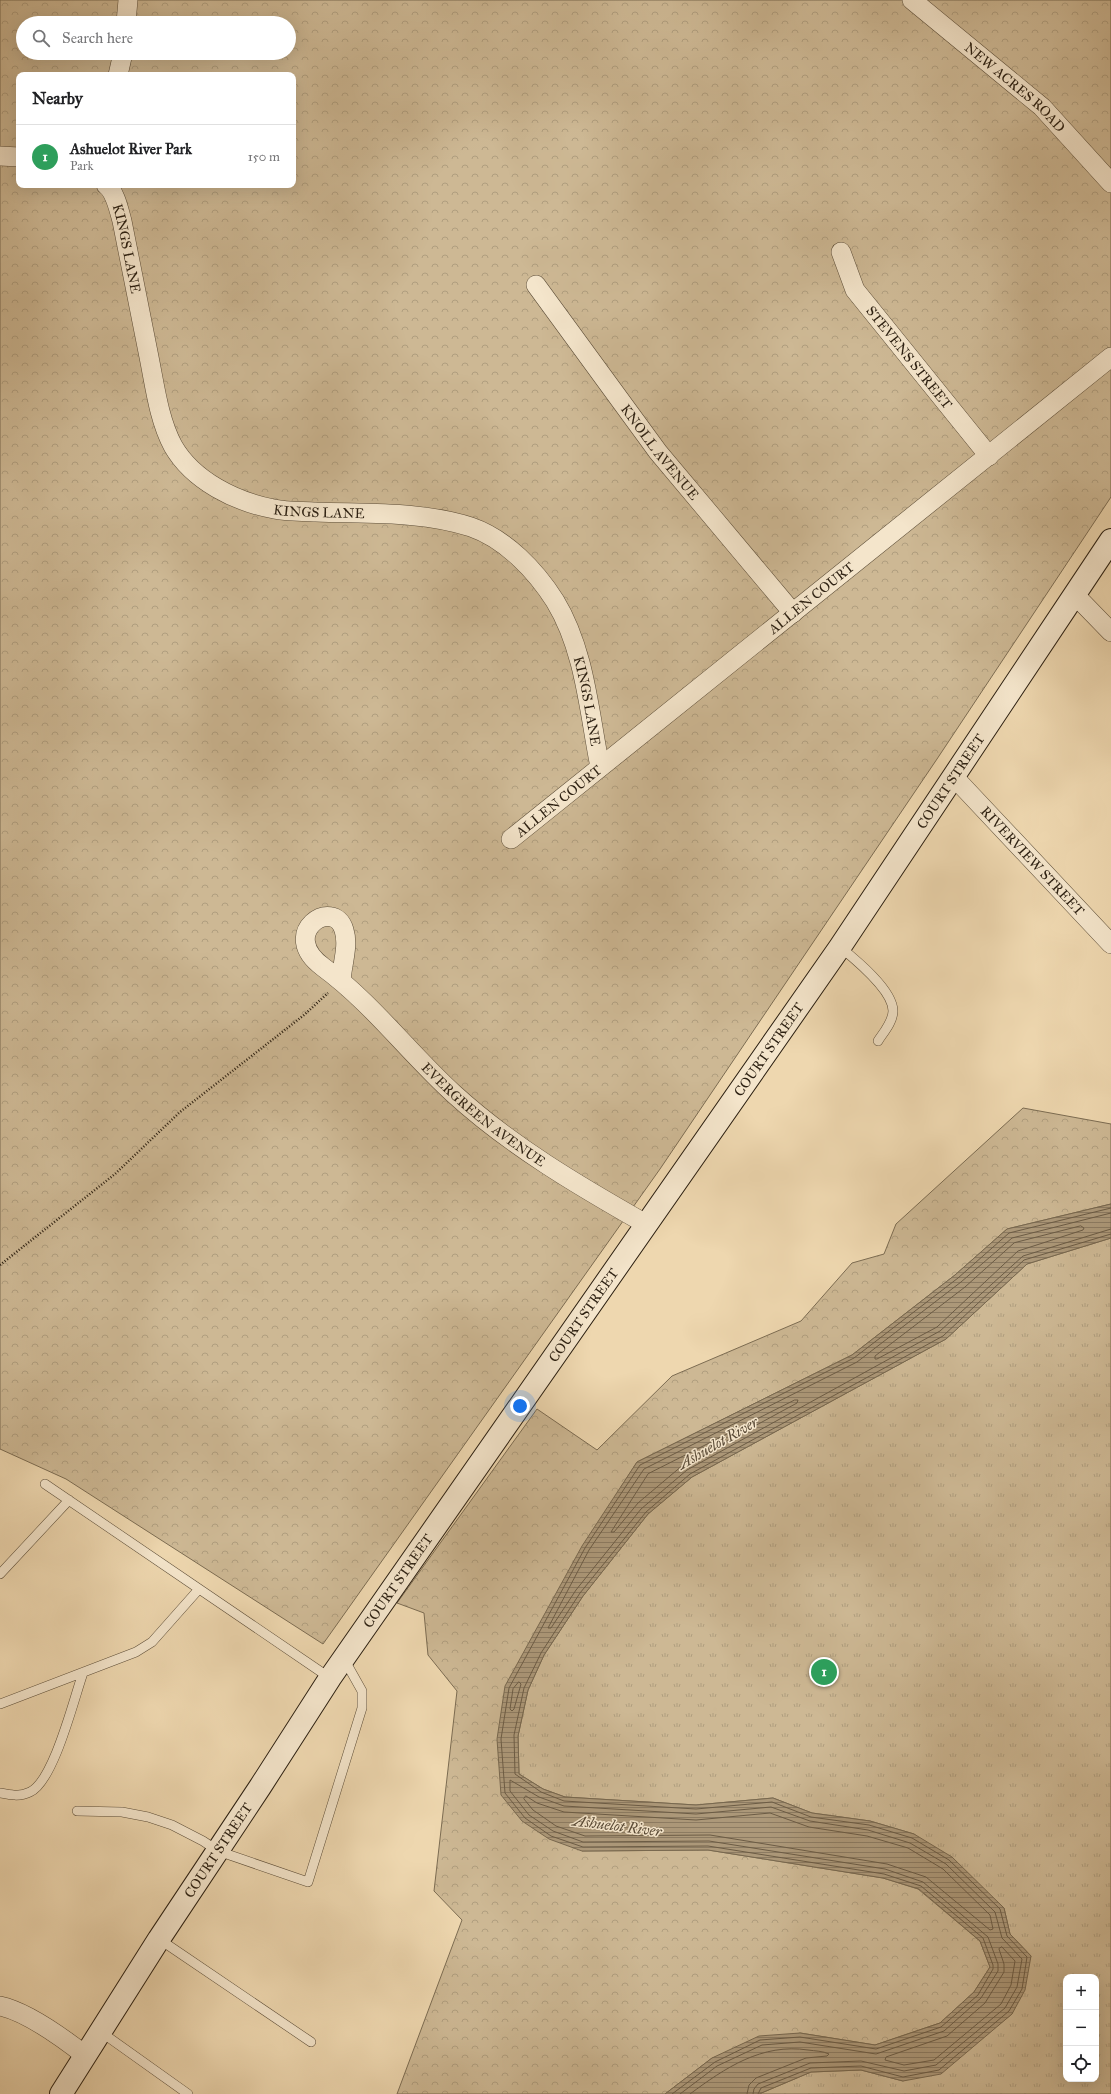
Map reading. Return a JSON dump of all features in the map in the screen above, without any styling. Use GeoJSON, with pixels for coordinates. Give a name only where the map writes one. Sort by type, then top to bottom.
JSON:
{"type":"FeatureCollection","features":[{"type":"Feature","properties":{"kind":"main road","name":"COURT STREET"},"geometry":{"type":"LineString","coordinates":[[61,2094],[159,1938],[218,1851],[330,1678],[556,1357],[646,1224],[840,947],[1111,540]]}},
{"type":"Feature","properties":{"kind":"street"},"geometry":{"type":"LineString","coordinates":[[127,16],[128,0]]}},
{"type":"Feature","properties":{"kind":"street","name":"NEW ACRES ROAD"},"geometry":{"type":"LineString","coordinates":[[912,0],[1042,107],[1111,183]]}},
{"type":"Feature","properties":{"kind":"street"},"geometry":{"type":"LineString","coordinates":[[119,72],[121,60]]}},
{"type":"Feature","properties":{"kind":"street"},"geometry":{"type":"LineString","coordinates":[[0,156],[16,157]]}},
{"type":"Feature","properties":{"kind":"street","name":"KINGS LANE"},"geometry":{"type":"LineString","coordinates":[[109,188],[118,206],[122,221],[159,408],[173,446],[191,470],[217,487],[248,502],[276,510],[428,517],[472,528],[500,542],[525,564],[542,583],[556,602],[571,635],[579,655],[600,767]]}},
{"type":"Feature","properties":{"kind":"street","name":"STEVENS STREET"},"geometry":{"type":"LineString","coordinates":[[841,252],[855,290],[989,456]]}},
{"type":"Feature","properties":{"kind":"street","name":"KNOLL AVENUE"},"geometry":{"type":"LineString","coordinates":[[536,285],[658,452],[792,613]]}},
{"type":"Feature","properties":{"kind":"street","name":"ALLEN COURT"},"geometry":{"type":"LineString","coordinates":[[511,839],[1111,357]]}},
{"type":"Feature","properties":{"kind":"street"},"geometry":{"type":"LineString","coordinates":[[1075,595],[1111,632]]}},
{"type":"Feature","properties":{"kind":"street","name":"RIVERVIEW STREET"},"geometry":{"type":"LineString","coordinates":[[954,777],[1111,944]]}},
{"type":"Feature","properties":{"kind":"street","name":"EVERGREEN AVENUE"},"geometry":{"type":"LineString","coordinates":[[341,980],[453,1093],[481,1117],[580,1187],[646,1224]]}},
{"type":"Feature","properties":{"kind":"street"},"geometry":{"type":"LineString","coordinates":[[0,2006],[22,2014],[70,2044],[86,2056]]}},
{"type":"Feature","properties":{"kind":"lane"},"geometry":{"type":"LineString","coordinates":[[840,947],[861,963],[890,999],[893,1011],[889,1024],[878,1041]]}},
{"type":"Feature","properties":{"kind":"lane"},"geometry":{"type":"LineString","coordinates":[[45,1484],[330,1678]]}},
{"type":"Feature","properties":{"kind":"lane"},"geometry":{"type":"LineString","coordinates":[[0,1574],[69,1500]]}},
{"type":"Feature","properties":{"kind":"lane"},"geometry":{"type":"LineString","coordinates":[[0,1704],[136,1652],[152,1642],[199,1589]]}},
{"type":"Feature","properties":{"kind":"lane"},"geometry":{"type":"LineString","coordinates":[[77,1811],[122,1812],[148,1817],[172,1826],[203,1841],[218,1851],[308,1882],[362,1708],[362,1691],[344,1659]]}},
{"type":"Feature","properties":{"kind":"lane"},"geometry":{"type":"LineString","coordinates":[[0,1793],[17,1796],[31,1792],[42,1782],[56,1755],[83,1673]]}},
{"type":"Feature","properties":{"kind":"lane"},"geometry":{"type":"LineString","coordinates":[[159,1938],[311,2042]]}},
{"type":"Feature","properties":{"kind":"lane"},"geometry":{"type":"LineString","coordinates":[[100,2032],[188,2094]]}},
{"type":"Feature","properties":{"kind":"path"},"geometry":{"type":"LineString","coordinates":[[0,1265],[115,1174],[180,1112],[304,1015],[341,980]]}},
{"type":"Feature","properties":{"kind":"green space"},"geometry":{"type":"Polygon","coordinates":[[[0,0],[1111,0],[1111,497],[937,759],[660,1169],[323,1644],[66,1479],[0,1449],[0,0]]]}},
{"type":"Feature","properties":{"kind":"green space"},"geometry":{"type":"Polygon","coordinates":[[[1023,1108],[1111,1124],[1111,1204],[1007,1229],[955,1275],[852,1355],[637,1462],[621,1487],[582,1851],[708,1850],[883,1878],[918,1889],[980,1941],[990,1967],[974,1992],[940,2023],[875,2045],[800,2033],[712,2058],[665,2094],[397,2094],[462,1920],[434,1891],[457,1691],[428,1655],[424,1613],[397,1603],[537,1409],[597,1450],[672,1376],[801,1321],[852,1263],[884,1254],[896,1224],[1023,1108]]]}},
{"type":"Feature","properties":{"kind":"green space"},"geometry":{"type":"Polygon","coordinates":[[[1111,1238],[1111,2094],[759,2094],[811,2072],[861,2070],[903,2081],[982,2038],[1012,2014],[1031,1956],[1010,1934],[1004,1908],[914,1834],[870,1821],[812,1813],[773,1798],[696,1805],[565,1797],[543,1789],[519,1774],[518,1736],[528,1690],[544,1655],[583,1596],[648,1514],[692,1477],[946,1339],[1027,1264],[1111,1238]]]}},
{"type":"Feature","properties":{"kind":"water","name":"Ashuelot River"},"geometry":{"type":"Polygon","coordinates":[[[1111,1204],[1111,1238],[1027,1264],[946,1339],[692,1477],[648,1514],[583,1596],[544,1655],[528,1690],[518,1736],[519,1774],[543,1789],[565,1797],[696,1805],[773,1798],[812,1813],[870,1821],[914,1834],[952,1857],[1004,1908],[1010,1934],[1031,1956],[1025,1990],[1012,2014],[941,2074],[903,2081],[861,2070],[811,2072],[759,2094],[665,2094],[712,2058],[759,2036],[800,2033],[875,2045],[940,2023],[974,1992],[990,1967],[980,1941],[919,1889],[883,1878],[708,1850],[582,1851],[549,1839],[522,1821],[501,1795],[497,1739],[505,1686],[582,1546],[637,1462],[852,1355],[955,1275],[1007,1229],[1111,1204]]]}},
{"type":"Feature","properties":{"kind":"place","name":"Ashuelot River Park"},"geometry":{"type":"Point","coordinates":[824,1672]}}]}
